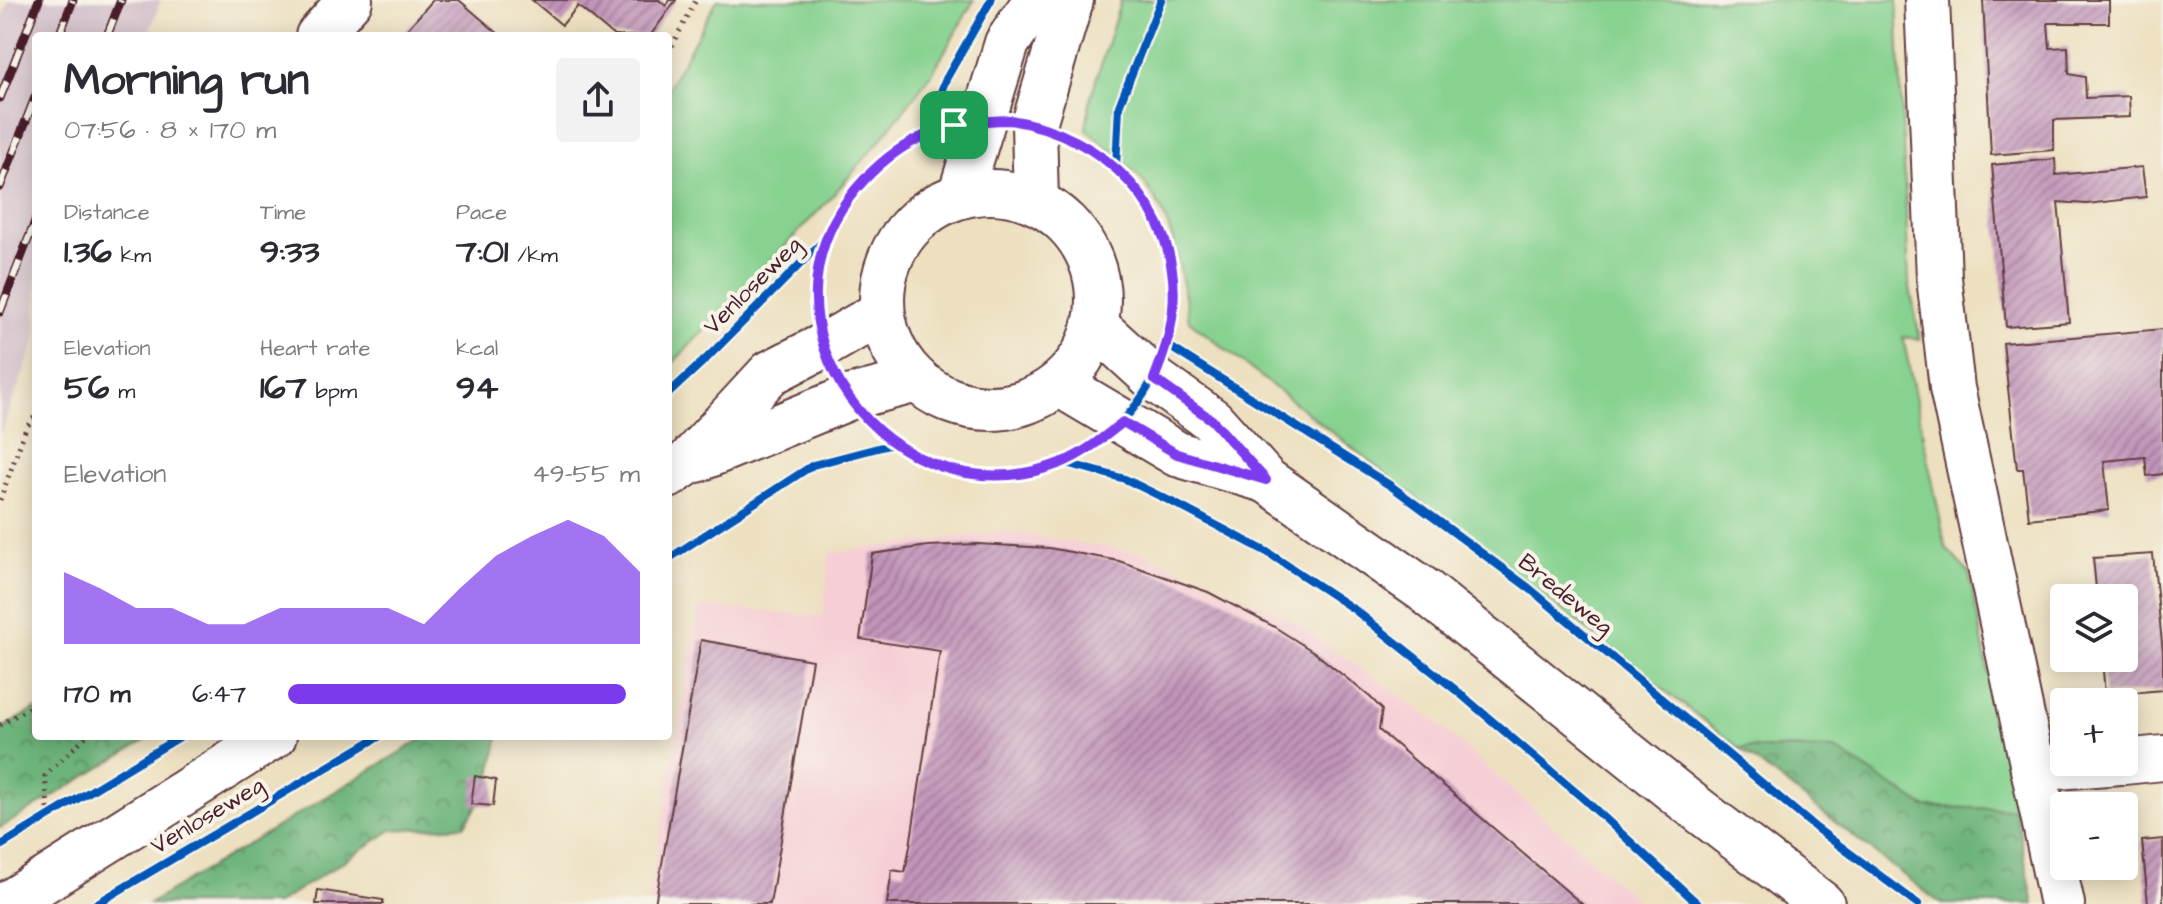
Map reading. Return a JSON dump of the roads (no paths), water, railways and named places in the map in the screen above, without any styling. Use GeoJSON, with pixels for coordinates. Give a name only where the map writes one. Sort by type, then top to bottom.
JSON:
{"type":"FeatureCollection","features":[{"type":"Feature","properties":{"kind":"street"},"geometry":{"type":"LineString","coordinates":[[322,32],[350,0]]}},
{"type":"Feature","properties":{"kind":"street"},"geometry":{"type":"LineString","coordinates":[[960,196],[1007,43],[1036,0]]}},
{"type":"Feature","properties":{"kind":"street"},"geometry":{"type":"LineString","coordinates":[[1036,202],[1034,124],[1071,0]]}},
{"type":"Feature","properties":{"kind":"street"},"geometry":{"type":"LineString","coordinates":[[1927,0],[1939,278],[1952,388],[2062,904]]}},
{"type":"Feature","properties":{"kind":"street"},"geometry":{"type":"LineString","coordinates":[[1000,193],[1036,202],[1069,226],[1088,255],[1098,297],[1095,325],[1088,346],[1059,384],[1020,404],[980,408],[947,400],[917,380],[893,348],[882,312],[886,271],[892,254],[905,233],[922,215],[960,196],[1000,193]]}},
{"type":"Feature","properties":{"kind":"street"},"geometry":{"type":"LineString","coordinates":[[678,470],[770,373],[882,312]]}},
{"type":"Feature","properties":{"kind":"street"},"geometry":{"type":"LineString","coordinates":[[1095,325],[1154,379],[1212,420],[1266,480],[1424,590],[1683,798],[1822,904]]}},
{"type":"Feature","properties":{"kind":"street"},"geometry":{"type":"LineString","coordinates":[[678,470],[848,398],[917,380]]}},
{"type":"Feature","properties":{"kind":"street"},"geometry":{"type":"LineString","coordinates":[[1059,384],[1177,454],[1266,480]]}},
{"type":"Feature","properties":{"kind":"street","name":"Venloseweg"},"geometry":{"type":"LineString","coordinates":[[7,904],[268,740]]}},
{"type":"Feature","properties":{"kind":"street"},"geometry":{"type":"LineString","coordinates":[[2138,760],[2163,758]]}},
{"type":"Feature","properties":{"kind":"street"},"geometry":{"type":"LineString","coordinates":[[2033,769],[2050,768]]}},
{"type":"Feature","properties":{"kind":"railway"},"geometry":{"type":"LineString","coordinates":[[0,98],[39,0]]}},
{"type":"Feature","properties":{"kind":"railway"},"geometry":{"type":"LineString","coordinates":[[61,32],[73,0]]}},
{"type":"Feature","properties":{"kind":"railway"},"geometry":{"type":"LineString","coordinates":[[109,32],[121,0]]}},
{"type":"Feature","properties":{"kind":"railway"},"geometry":{"type":"LineString","coordinates":[[0,187],[32,105]]}},
{"type":"Feature","properties":{"kind":"railway"},"geometry":{"type":"LineString","coordinates":[[0,312],[32,229]]}}]}
